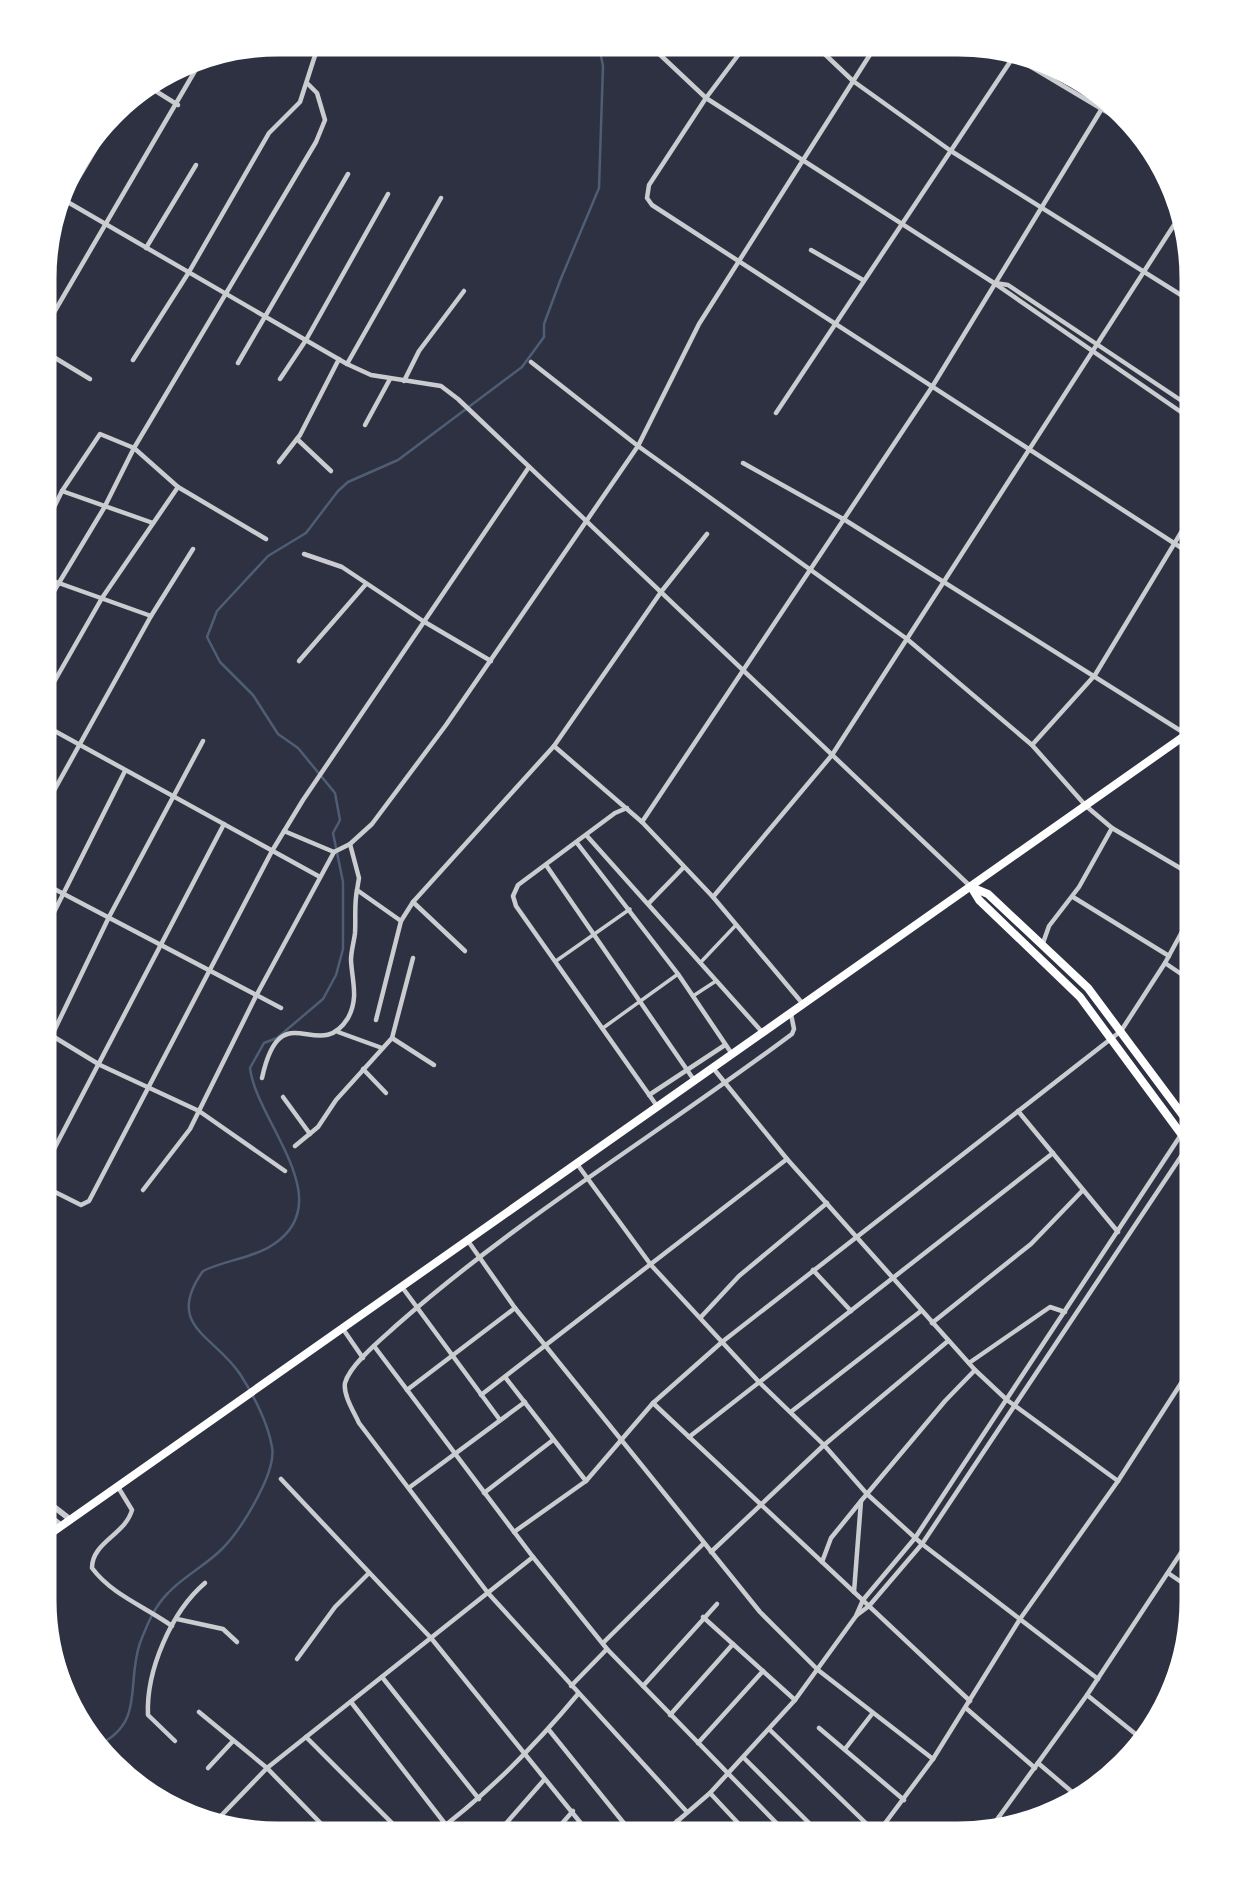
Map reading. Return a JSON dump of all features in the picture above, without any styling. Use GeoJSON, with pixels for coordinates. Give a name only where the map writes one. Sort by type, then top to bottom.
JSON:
{"type":"FeatureCollection","features":[{"type":"Feature","properties":{"kind":"highway"},"geometry":{"type":"LineString","coordinates":[[52,1533],[1184,735]]}},
{"type":"Feature","properties":{"kind":"highway"},"geometry":{"type":"LineString","coordinates":[[971,887],[988,894],[1088,988],[1184,1118]]}},
{"type":"Feature","properties":{"kind":"highway"},"geometry":{"type":"LineString","coordinates":[[971,887],[979,900],[1080,997],[1183,1134]]}},
{"type":"Feature","properties":{"kind":"street"},"geometry":{"type":"LineString","coordinates":[[658,52],[706,98],[994,283],[1184,413]]}},
{"type":"Feature","properties":{"kind":"street"},"geometry":{"type":"LineString","coordinates":[[740,52],[706,98],[649,185],[647,198],[652,205],[1184,550]]}},
{"type":"Feature","properties":{"kind":"street"},"geometry":{"type":"LineString","coordinates":[[823,52],[853,81],[951,151],[1184,297]]}},
{"type":"Feature","properties":{"kind":"street"},"geometry":{"type":"LineString","coordinates":[[143,1190],[180,1145],[334,852],[350,844],[372,824],[491,661],[638,446],[699,324],[737,260],[872,52]]}},
{"type":"Feature","properties":{"kind":"street"},"geometry":{"type":"LineString","coordinates":[[133,360],[189,272],[270,133],[300,102],[316,53]]}},
{"type":"Feature","properties":{"kind":"street"},"geometry":{"type":"LineString","coordinates":[[776,413],[1011,59]]}},
{"type":"Feature","properties":{"kind":"street"},"geometry":{"type":"LineString","coordinates":[[1029,64],[1118,119]]}},
{"type":"Feature","properties":{"kind":"street"},"geometry":{"type":"LineString","coordinates":[[52,316],[198,68]]}},
{"type":"Feature","properties":{"kind":"street"},"geometry":{"type":"LineString","coordinates":[[52,595],[104,508],[134,448],[316,142],[325,120],[317,93],[307,83]]}},
{"type":"Feature","properties":{"kind":"street"},"geometry":{"type":"LineString","coordinates":[[154,90],[178,105]]}},
{"type":"Feature","properties":{"kind":"street"},"geometry":{"type":"LineString","coordinates":[[642,822],[745,672],[932,387],[1040,205],[1103,106]]}},
{"type":"Feature","properties":{"kind":"street"},"geometry":{"type":"LineString","coordinates":[[68,197],[102,139]]}},
{"type":"Feature","properties":{"kind":"street"},"geometry":{"type":"LineString","coordinates":[[146,247],[196,165]]}},
{"type":"Feature","properties":{"kind":"street"},"geometry":{"type":"LineString","coordinates":[[238,363],[348,174]]}},
{"type":"Feature","properties":{"kind":"street"},"geometry":{"type":"LineString","coordinates":[[280,379],[306,340],[388,194]]}},
{"type":"Feature","properties":{"kind":"street"},"geometry":{"type":"LineString","coordinates":[[347,364],[441,198]]}},
{"type":"Feature","properties":{"kind":"street"},"geometry":{"type":"LineString","coordinates":[[67,201],[347,364],[390,379],[441,386],[472,412],[971,887]]}},
{"type":"Feature","properties":{"kind":"street"},"geometry":{"type":"LineString","coordinates":[[713,897],[832,755],[1177,220]]}},
{"type":"Feature","properties":{"kind":"street"},"geometry":{"type":"LineString","coordinates":[[811,250],[863,280]]}},
{"type":"Feature","properties":{"kind":"street"},"geometry":{"type":"LineString","coordinates":[[994,283],[1009,285],[1184,402]]}},
{"type":"Feature","properties":{"kind":"street"},"geometry":{"type":"LineString","coordinates":[[404,381],[419,352],[464,291]]}},
{"type":"Feature","properties":{"kind":"street"},"geometry":{"type":"LineString","coordinates":[[52,356],[90,379]]}},
{"type":"Feature","properties":{"kind":"street"},"geometry":{"type":"LineString","coordinates":[[279,462],[297,439],[339,359]]}},
{"type":"Feature","properties":{"kind":"street"},"geometry":{"type":"LineString","coordinates":[[531,362],[638,446],[813,569],[906,639],[1032,745],[1086,806],[1112,828],[1184,871]]}},
{"type":"Feature","properties":{"kind":"street"},"geometry":{"type":"LineString","coordinates":[[365,425],[390,379]]}},
{"type":"Feature","properties":{"kind":"street"},"geometry":{"type":"LineString","coordinates":[[52,512],[62,491],[100,434],[134,448],[178,486],[266,539]]}},
{"type":"Feature","properties":{"kind":"street"},"geometry":{"type":"LineString","coordinates":[[297,439],[331,471]]}},
{"type":"Feature","properties":{"kind":"street"},"geometry":{"type":"LineString","coordinates":[[743,463],[845,520],[1184,733]]}},
{"type":"Feature","properties":{"kind":"street"},"geometry":{"type":"LineString","coordinates":[[52,1190],[81,1205],[89,1201],[284,831],[329,758],[530,467]]}},
{"type":"Feature","properties":{"kind":"street"},"geometry":{"type":"LineString","coordinates":[[52,686],[102,598],[178,486]]}},
{"type":"Feature","properties":{"kind":"street"},"geometry":{"type":"LineString","coordinates":[[62,491],[104,508],[153,523]]}},
{"type":"Feature","properties":{"kind":"street"},"geometry":{"type":"LineString","coordinates":[[1032,745],[1094,674],[1184,530]]}},
{"type":"Feature","properties":{"kind":"street"},"geometry":{"type":"LineString","coordinates":[[376,1020],[401,921],[413,902],[554,746],[661,592],[707,534]]}},
{"type":"Feature","properties":{"kind":"street"},"geometry":{"type":"LineString","coordinates":[[52,794],[151,616],[192,550]]}},
{"type":"Feature","properties":{"kind":"street"},"geometry":{"type":"LineString","coordinates":[[304,554],[342,567],[491,661]]}},
{"type":"Feature","properties":{"kind":"street"},"geometry":{"type":"LineString","coordinates":[[52,581],[151,616]]}},
{"type":"Feature","properties":{"kind":"street"},"geometry":{"type":"LineString","coordinates":[[299,661],[366,584]]}},
{"type":"Feature","properties":{"kind":"street"},"geometry":{"type":"LineString","coordinates":[[52,730],[320,877]]}},
{"type":"Feature","properties":{"kind":"street"},"geometry":{"type":"LineString","coordinates":[[204,741],[109,917],[53,1035],[100,1065],[198,1111],[285,1171]]}},
{"type":"Feature","properties":{"kind":"street"},"geometry":{"type":"LineString","coordinates":[[554,746],[642,822],[713,897],[804,1004]]}},
{"type":"Feature","properties":{"kind":"street"},"geometry":{"type":"LineString","coordinates":[[52,916],[125,771]]}},
{"type":"Feature","properties":{"kind":"street"},"geometry":{"type":"LineString","coordinates":[[627,808],[615,813],[518,885],[513,896],[516,906],[554,962],[658,1107]]}},
{"type":"Feature","properties":{"kind":"street"},"geometry":{"type":"LineString","coordinates":[[52,1154],[224,824]]}},
{"type":"Feature","properties":{"kind":"street"},"geometry":{"type":"LineString","coordinates":[[1042,946],[1049,926],[1073,897],[1112,828]]}},
{"type":"Feature","properties":{"kind":"street"},"geometry":{"type":"LineString","coordinates":[[284,831],[334,852]]}},
{"type":"Feature","properties":{"kind":"street"},"geometry":{"type":"LineString","coordinates":[[587,836],[763,1033]]}},
{"type":"Feature","properties":{"kind":"street"},"geometry":{"type":"LineString","coordinates":[[577,843],[630,909],[733,1054]]}},
{"type":"Feature","properties":{"kind":"street"},"geometry":{"type":"LineString","coordinates":[[338,1032],[350,1014],[356,996],[351,958],[359,878],[350,844]]}},
{"type":"Feature","properties":{"kind":"street"},"geometry":{"type":"LineString","coordinates":[[546,864],[695,1081]]}},
{"type":"Feature","properties":{"kind":"street"},"geometry":{"type":"LineString","coordinates":[[649,903],[683,868]]}},
{"type":"Feature","properties":{"kind":"street"},"geometry":{"type":"LineString","coordinates":[[52,887],[281,1008]]}},
{"type":"Feature","properties":{"kind":"street"},"geometry":{"type":"LineString","coordinates":[[358,890],[401,921]]}},
{"type":"Feature","properties":{"kind":"street"},"geometry":{"type":"LineString","coordinates":[[1073,897],[1169,956]]}},
{"type":"Feature","properties":{"kind":"street"},"geometry":{"type":"LineString","coordinates":[[413,902],[465,951]]}},
{"type":"Feature","properties":{"kind":"street"},"geometry":{"type":"LineString","coordinates":[[554,962],[630,909]]}},
{"type":"Feature","properties":{"kind":"street"},"geometry":{"type":"LineString","coordinates":[[700,963],[736,925]]}},
{"type":"Feature","properties":{"kind":"street"},"geometry":{"type":"LineString","coordinates":[[514,1532],[586,1481],[619,1439],[653,1403],[722,1342],[1121,1031],[1184,928]]}},
{"type":"Feature","properties":{"kind":"street"},"geometry":{"type":"LineString","coordinates":[[295,1146],[310,1134],[392,1038],[413,958]]}},
{"type":"Feature","properties":{"kind":"street"},"geometry":{"type":"LineString","coordinates":[[1165,963],[1184,976]]}},
{"type":"Feature","properties":{"kind":"street"},"geometry":{"type":"LineString","coordinates":[[603,1028],[678,974]]}},
{"type":"Feature","properties":{"kind":"street"},"geometry":{"type":"LineString","coordinates":[[693,996],[716,981]]}},
{"type":"Feature","properties":{"kind":"street"},"geometry":{"type":"LineString","coordinates":[[687,1812],[488,1593],[359,1423],[348,1399],[345,1384],[374,1346],[479,1256],[792,1034],[794,1029],[790,1014]]}},
{"type":"Feature","properties":{"kind":"street"},"geometry":{"type":"LineString","coordinates":[[262,1078],[267,1054],[277,1038],[295,1031],[322,1037],[338,1032],[382,1048]]}},
{"type":"Feature","properties":{"kind":"street"},"geometry":{"type":"LineString","coordinates":[[392,1038],[434,1065]]}},
{"type":"Feature","properties":{"kind":"street"},"geometry":{"type":"LineString","coordinates":[[649,1095],[725,1045]]}},
{"type":"Feature","properties":{"kind":"street"},"geometry":{"type":"LineString","coordinates":[[713,1068],[787,1159],[975,1370],[1007,1400],[1118,1481]]}},
{"type":"Feature","properties":{"kind":"street"},"geometry":{"type":"LineString","coordinates":[[363,1069],[386,1093]]}},
{"type":"Feature","properties":{"kind":"street"},"geometry":{"type":"LineString","coordinates":[[283,1097],[310,1134]]}},
{"type":"Feature","properties":{"kind":"street"},"geometry":{"type":"LineString","coordinates":[[1018,1111],[1118,1232]]}},
{"type":"Feature","properties":{"kind":"street"},"geometry":{"type":"LineString","coordinates":[[671,1826],[710,1793],[744,1758],[818,1670],[856,1616],[863,1600],[915,1538],[1183,1134]]}},
{"type":"Feature","properties":{"kind":"street"},"geometry":{"type":"LineString","coordinates":[[856,1616],[869,1606],[922,1544],[1184,1152]]}},
{"type":"Feature","properties":{"kind":"street"},"geometry":{"type":"LineString","coordinates":[[689,1437],[1053,1153]]}},
{"type":"Feature","properties":{"kind":"street"},"geometry":{"type":"LineString","coordinates":[[481,1395],[787,1159]]}},
{"type":"Feature","properties":{"kind":"street"},"geometry":{"type":"LineString","coordinates":[[577,1164],[585,1179],[651,1265],[759,1382],[792,1411],[867,1494],[922,1544],[1098,1679]]}},
{"type":"Feature","properties":{"kind":"street"},"geometry":{"type":"LineString","coordinates":[[932,1323],[1031,1244],[1083,1190]]}},
{"type":"Feature","properties":{"kind":"street"},"geometry":{"type":"LineString","coordinates":[[701,1317],[739,1276],[827,1203]]}},
{"type":"Feature","properties":{"kind":"street"},"geometry":{"type":"LineString","coordinates":[[468,1241],[514,1308],[760,1612],[818,1670],[933,1759]]}},
{"type":"Feature","properties":{"kind":"street"},"geometry":{"type":"LineString","coordinates":[[813,1270],[850,1311]]}},
{"type":"Feature","properties":{"kind":"street"},"geometry":{"type":"LineString","coordinates":[[402,1287],[500,1420]]}},
{"type":"Feature","properties":{"kind":"street"},"geometry":{"type":"LineString","coordinates":[[969,1363],[1050,1307],[1065,1312]]}},
{"type":"Feature","properties":{"kind":"street"},"geometry":{"type":"LineString","coordinates":[[407,1390],[514,1308]]}},
{"type":"Feature","properties":{"kind":"street"},"geometry":{"type":"LineString","coordinates":[[792,1411],[921,1311]]}},
{"type":"Feature","properties":{"kind":"street"},"geometry":{"type":"LineString","coordinates":[[343,1329],[363,1358]]}},
{"type":"Feature","properties":{"kind":"street"},"geometry":{"type":"LineString","coordinates":[[711,1552],[824,1445],[948,1341]]}},
{"type":"Feature","properties":{"kind":"street"},"geometry":{"type":"LineString","coordinates":[[374,1346],[533,1558],[607,1649],[780,1826]]}},
{"type":"Feature","properties":{"kind":"street"},"geometry":{"type":"LineString","coordinates":[[822,1562],[831,1538],[945,1401],[975,1370]]}},
{"type":"Feature","properties":{"kind":"street"},"geometry":{"type":"LineString","coordinates":[[505,1377],[586,1481]]}},
{"type":"Feature","properties":{"kind":"street"},"geometry":{"type":"LineString","coordinates":[[883,1826],[967,1709],[1020,1619],[1118,1481],[1184,1379]]}},
{"type":"Feature","properties":{"kind":"street"},"geometry":{"type":"LineString","coordinates":[[410,1487],[524,1402]]}},
{"type":"Feature","properties":{"kind":"street"},"geometry":{"type":"LineString","coordinates":[[653,1403],[970,1701]]}},
{"type":"Feature","properties":{"kind":"street"},"geometry":{"type":"LineString","coordinates":[[484,1493],[553,1440]]}},
{"type":"Feature","properties":{"kind":"street"},"geometry":{"type":"LineString","coordinates":[[281,1479],[431,1638],[584,1826]]}},
{"type":"Feature","properties":{"kind":"street"},"geometry":{"type":"LineString","coordinates":[[118,1487],[132,1510],[129,1518],[96,1551],[92,1568],[132,1602],[151,1610],[172,1626]]}},
{"type":"Feature","properties":{"kind":"street"},"geometry":{"type":"LineString","coordinates":[[854,1592],[861,1501]]}},
{"type":"Feature","properties":{"kind":"street"},"geometry":{"type":"LineString","coordinates":[[52,1505],[71,1520]]}},
{"type":"Feature","properties":{"kind":"street"},"geometry":{"type":"LineString","coordinates":[[52,1518],[62,1526]]}},
{"type":"Feature","properties":{"kind":"street"},"geometry":{"type":"LineString","coordinates":[[603,1643],[704,1543]]}},
{"type":"Feature","properties":{"kind":"street"},"geometry":{"type":"LineString","coordinates":[[996,1822],[1087,1695],[1184,1548]]}},
{"type":"Feature","properties":{"kind":"street"},"geometry":{"type":"LineString","coordinates":[[219,1818],[267,1768],[533,1558]]}},
{"type":"Feature","properties":{"kind":"street"},"geometry":{"type":"LineString","coordinates":[[1168,1573],[1184,1584]]}},
{"type":"Feature","properties":{"kind":"street"},"geometry":{"type":"LineString","coordinates":[[297,1659],[335,1606],[368,1574]]}},
{"type":"Feature","properties":{"kind":"street"},"geometry":{"type":"LineString","coordinates":[[175,1741],[148,1715],[150,1679],[172,1626],[194,1592],[205,1583]]}},
{"type":"Feature","properties":{"kind":"street"},"geometry":{"type":"LineString","coordinates":[[643,1686],[703,1617],[718,1604]]}},
{"type":"Feature","properties":{"kind":"street"},"geometry":{"type":"LineString","coordinates":[[703,1617],[795,1700]]}},
{"type":"Feature","properties":{"kind":"street"},"geometry":{"type":"LineString","coordinates":[[177,1619],[223,1629],[237,1642]]}},
{"type":"Feature","properties":{"kind":"street"},"geometry":{"type":"LineString","coordinates":[[670,1715],[733,1644]]}},
{"type":"Feature","properties":{"kind":"street"},"geometry":{"type":"LineString","coordinates":[[571,1686],[607,1649]]}},
{"type":"Feature","properties":{"kind":"street"},"geometry":{"type":"LineString","coordinates":[[698,1743],[763,1671]]}},
{"type":"Feature","properties":{"kind":"street"},"geometry":{"type":"LineString","coordinates":[[383,1676],[479,1798]]}},
{"type":"Feature","properties":{"kind":"street"},"geometry":{"type":"LineString","coordinates":[[351,1702],[446,1825],[525,1755],[578,1694]]}},
{"type":"Feature","properties":{"kind":"street"},"geometry":{"type":"LineString","coordinates":[[1087,1695],[1138,1736]]}},
{"type":"Feature","properties":{"kind":"street"},"geometry":{"type":"LineString","coordinates":[[967,1709],[1073,1793]]}},
{"type":"Feature","properties":{"kind":"street"},"geometry":{"type":"LineString","coordinates":[[199,1713],[267,1768],[324,1826]]}},
{"type":"Feature","properties":{"kind":"street"},"geometry":{"type":"LineString","coordinates":[[845,1749],[872,1714]]}},
{"type":"Feature","properties":{"kind":"street"},"geometry":{"type":"LineString","coordinates":[[819,1728],[904,1800]]}},
{"type":"Feature","properties":{"kind":"street"},"geometry":{"type":"LineString","coordinates":[[769,1729],[865,1826]]}},
{"type":"Feature","properties":{"kind":"street"},"geometry":{"type":"LineString","coordinates":[[549,1730],[626,1826]]}},
{"type":"Feature","properties":{"kind":"street"},"geometry":{"type":"LineString","coordinates":[[306,1737],[395,1826]]}},
{"type":"Feature","properties":{"kind":"street"},"geometry":{"type":"LineString","coordinates":[[208,1768],[233,1741]]}},
{"type":"Feature","properties":{"kind":"street"},"geometry":{"type":"LineString","coordinates":[[744,1758],[812,1826]]}},
{"type":"Feature","properties":{"kind":"street"},"geometry":{"type":"LineString","coordinates":[[504,1826],[544,1780]]}},
{"type":"Feature","properties":{"kind":"street"},"geometry":{"type":"LineString","coordinates":[[710,1793],[741,1826]]}},
{"type":"Feature","properties":{"kind":"street"},"geometry":{"type":"LineString","coordinates":[[560,1826],[573,1811]]}},
{"type":"Feature","properties":{"kind":"street"},"geometry":{"type":"LineString","coordinates":[[999,1818],[1003,1821]]}},
{"type":"Feature","properties":{"kind":"street"},"geometry":{"type":"LineString","coordinates":[[677,1821],[682,1826]]}},
{"type":"Feature","properties":{"kind":"waterway"},"geometry":{"type":"LineString","coordinates":[[103,1742],[123,1725],[129,1713],[136,1658],[155,1610],[174,1587],[230,1541],[256,1501],[269,1471],[272,1447],[267,1428],[250,1390],[229,1361],[197,1328],[189,1305],[192,1290],[203,1271],[266,1249],[292,1226],[299,1205],[297,1183],[289,1159],[255,1089],[250,1068],[264,1043],[277,1038],[323,999],[336,975],[343,949],[343,882],[333,833],[340,820],[335,793],[298,748],[278,734],[253,695],[220,662],[207,637],[217,611],[268,556],[306,533],[348,482],[398,460],[522,367],[544,337],[544,324],[599,188],[603,66],[600,53]]}}]}
